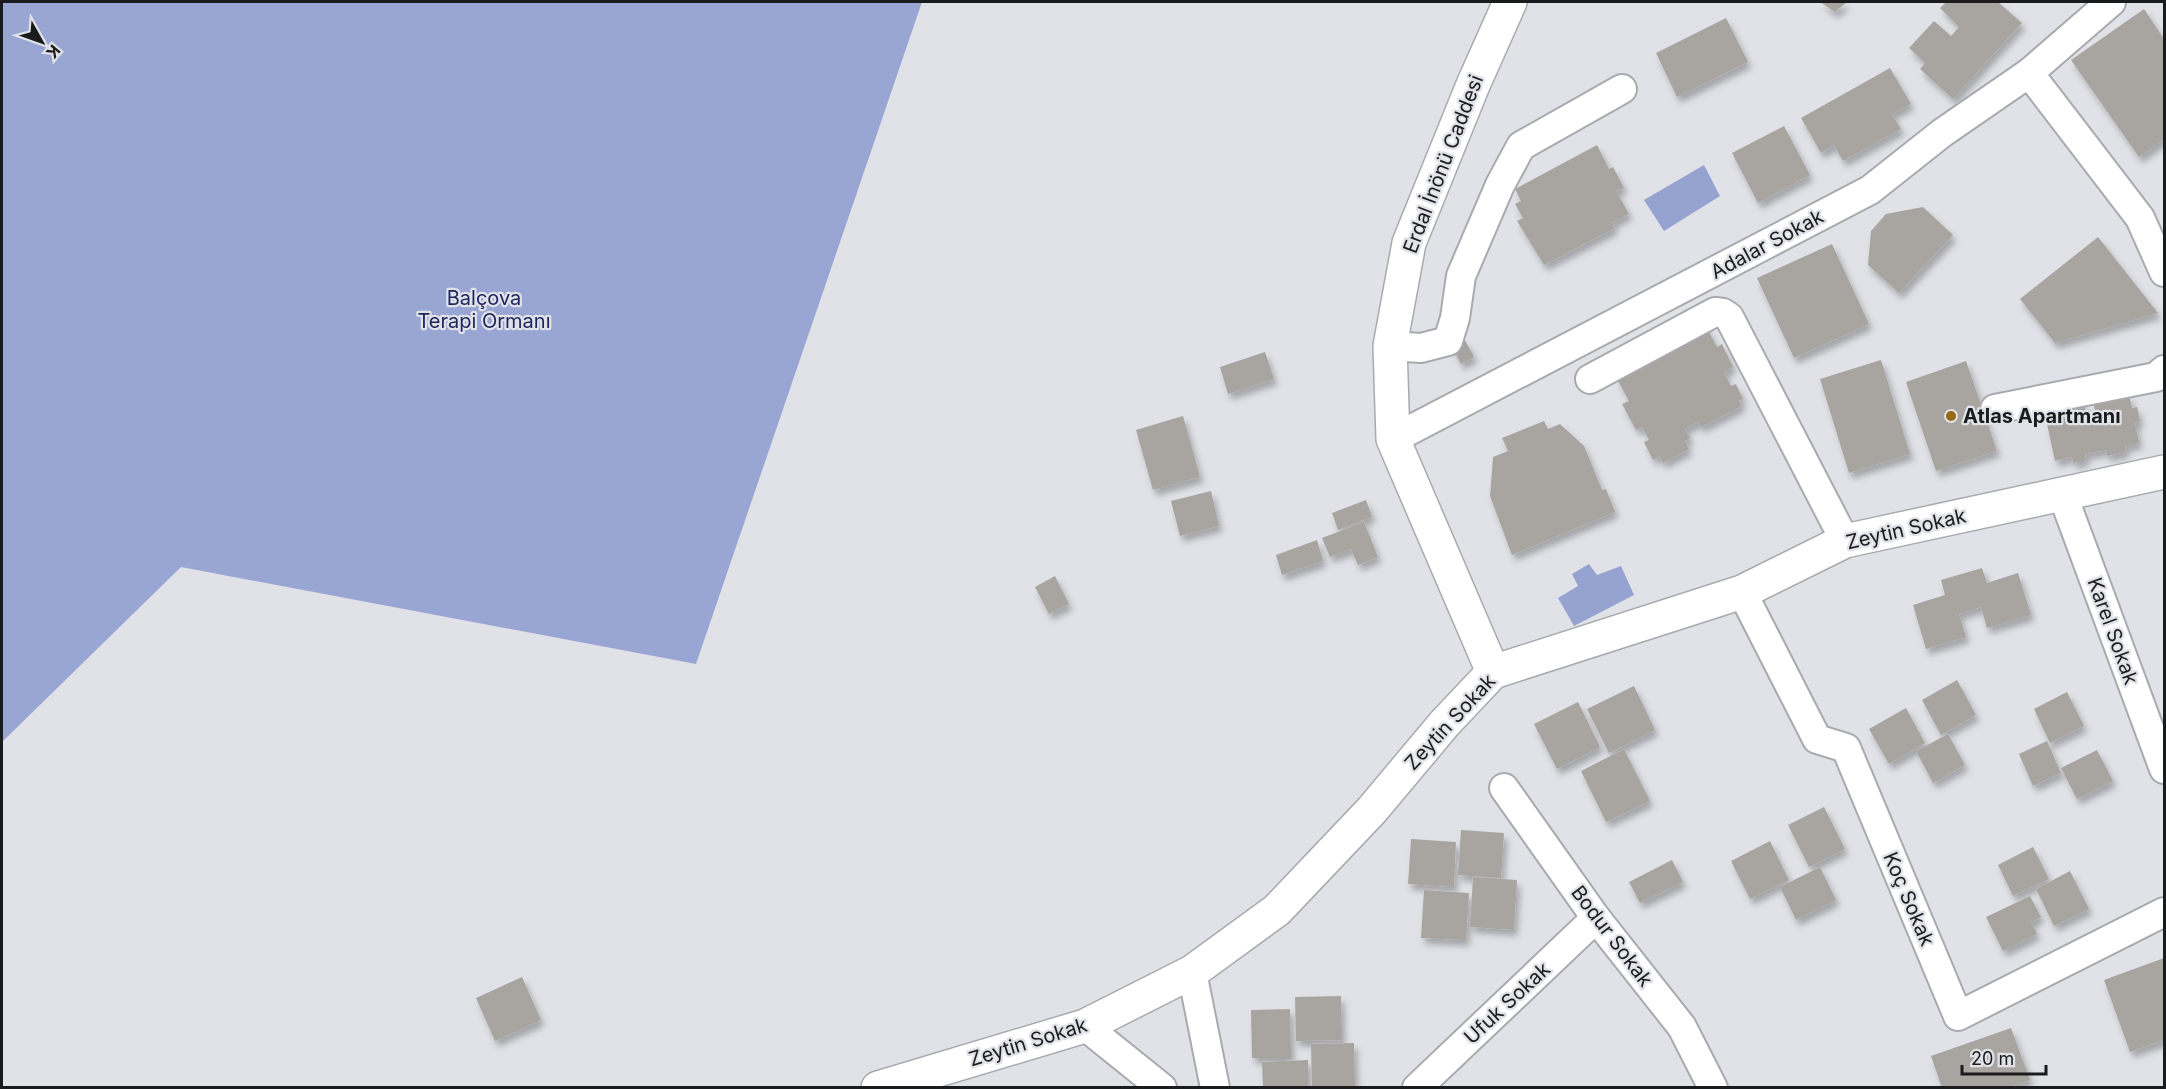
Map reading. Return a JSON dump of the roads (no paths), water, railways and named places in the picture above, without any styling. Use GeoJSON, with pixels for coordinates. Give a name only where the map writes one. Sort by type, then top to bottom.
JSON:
{"type":"FeatureCollection","features":[{"type":"Feature","properties":{"kind":"street","name":"Erdal İnönü Caddesi"},"geometry":{"type":"LineString","coordinates":[[1493,672],[1394,439],[1390,346],[1409,243],[1473,85],[1510,2]]}},
{"type":"Feature","properties":{"kind":"street","name":"Adalar Sokak"},"geometry":{"type":"LineString","coordinates":[[1394,439],[1870,190],[1942,133],[2029,73],[2110,2]]}},
{"type":"Feature","properties":{"kind":"street"},"geometry":{"type":"LineString","coordinates":[[2029,73],[2140,218],[2164,272]]}},
{"type":"Feature","properties":{"kind":"street"},"geometry":{"type":"LineString","coordinates":[[1390,346],[1421,348],[1448,340],[1455,318],[1461,276],[1500,185],[1521,146],[1622,89]]}},
{"type":"Feature","properties":{"kind":"street"},"geometry":{"type":"LineString","coordinates":[[1590,379],[1715,312],[1723,313],[1729,318],[1845,541]]}},
{"type":"Feature","properties":{"kind":"street"},"geometry":{"type":"LineString","coordinates":[[1995,409],[2156,377],[2164,370]]}},
{"type":"Feature","properties":{"kind":"street","name":"Zeytin Sokak"},"geometry":{"type":"LineString","coordinates":[[888,1086],[1085,1026],[1192,972],[1277,910],[1372,810],[1444,724],[1493,672],[1742,592],[1845,541],[2164,472]]}},
{"type":"Feature","properties":{"kind":"street","name":"Karel Sokak"},"geometry":{"type":"LineString","coordinates":[[2062,493],[2164,769]]}},
{"type":"Feature","properties":{"kind":"street","name":"Koç Sokak"},"geometry":{"type":"LineString","coordinates":[[1742,592],[1817,739],[1845,748],[1958,1016],[2164,912]]}},
{"type":"Feature","properties":{"kind":"street","name":"Bodur Sokak"},"geometry":{"type":"LineString","coordinates":[[1504,788],[1596,918],[1682,1027],[1713,1088]]}},
{"type":"Feature","properties":{"kind":"street","name":"Ufuk Sokak"},"geometry":{"type":"LineString","coordinates":[[1417,1088],[1596,918]]}},
{"type":"Feature","properties":{"kind":"street"},"geometry":{"type":"LineString","coordinates":[[1192,972],[1215,1088]]}},
{"type":"Feature","properties":{"kind":"street"},"geometry":{"type":"LineString","coordinates":[[1085,1026],[1162,1088]]}},
{"type":"Feature","properties":{"kind":"place","name":"Atlas Apartmanı"},"geometry":{"type":"Point","coordinates":[1951,416]}},
{"type":"Feature","properties":{"kind":"park label","name":"Balçova Terapi Ormanı"},"geometry":{"type":"Point","coordinates":[484,310]}}]}
